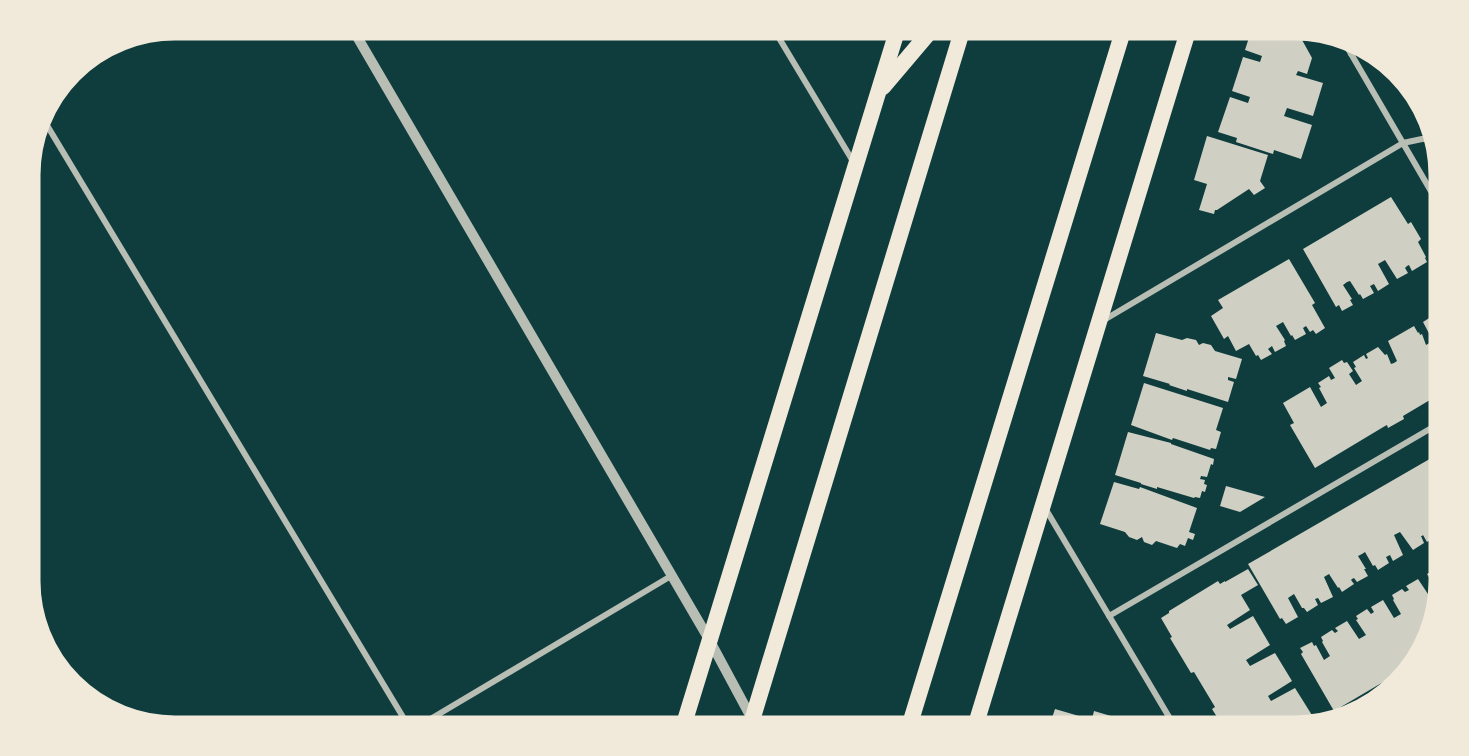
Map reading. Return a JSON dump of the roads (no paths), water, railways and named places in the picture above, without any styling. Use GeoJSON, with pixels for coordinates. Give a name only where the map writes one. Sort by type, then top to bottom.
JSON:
{"type":"FeatureCollection","features":[{"type":"Feature","properties":{"kind":"highway"},"geometry":{"type":"LineString","coordinates":[[686,717],[895,39]]}},
{"type":"Feature","properties":{"kind":"highway"},"geometry":{"type":"LineString","coordinates":[[878,92],[924,39]]}},
{"type":"Feature","properties":{"kind":"highway"},"geometry":{"type":"LineString","coordinates":[[755,717],[960,39]]}},
{"type":"Feature","properties":{"kind":"highway"},"geometry":{"type":"LineString","coordinates":[[912,717],[1121,39]]}},
{"type":"Feature","properties":{"kind":"highway"},"geometry":{"type":"LineString","coordinates":[[978,717],[1186,39]]}},
{"type":"Feature","properties":{"kind":"street"},"geometry":{"type":"LineString","coordinates":[[358,39],[710,641],[749,717]]}},
{"type":"Feature","properties":{"kind":"street"},"geometry":{"type":"LineString","coordinates":[[780,39],[855,166]]}},
{"type":"Feature","properties":{"kind":"street"},"geometry":{"type":"LineString","coordinates":[[1349,51],[1430,190]]}},
{"type":"Feature","properties":{"kind":"street"},"geometry":{"type":"LineString","coordinates":[[48,127],[402,717]]}},
{"type":"Feature","properties":{"kind":"street"},"geometry":{"type":"LineString","coordinates":[[1098,323],[1403,143],[1425,139]]}},
{"type":"Feature","properties":{"kind":"street"},"geometry":{"type":"LineString","coordinates":[[1110,616],[1430,429]]}},
{"type":"Feature","properties":{"kind":"street"},"geometry":{"type":"LineString","coordinates":[[1043,505],[1169,717]]}},
{"type":"Feature","properties":{"kind":"street"},"geometry":{"type":"LineString","coordinates":[[435,717],[671,576]]}}]}
